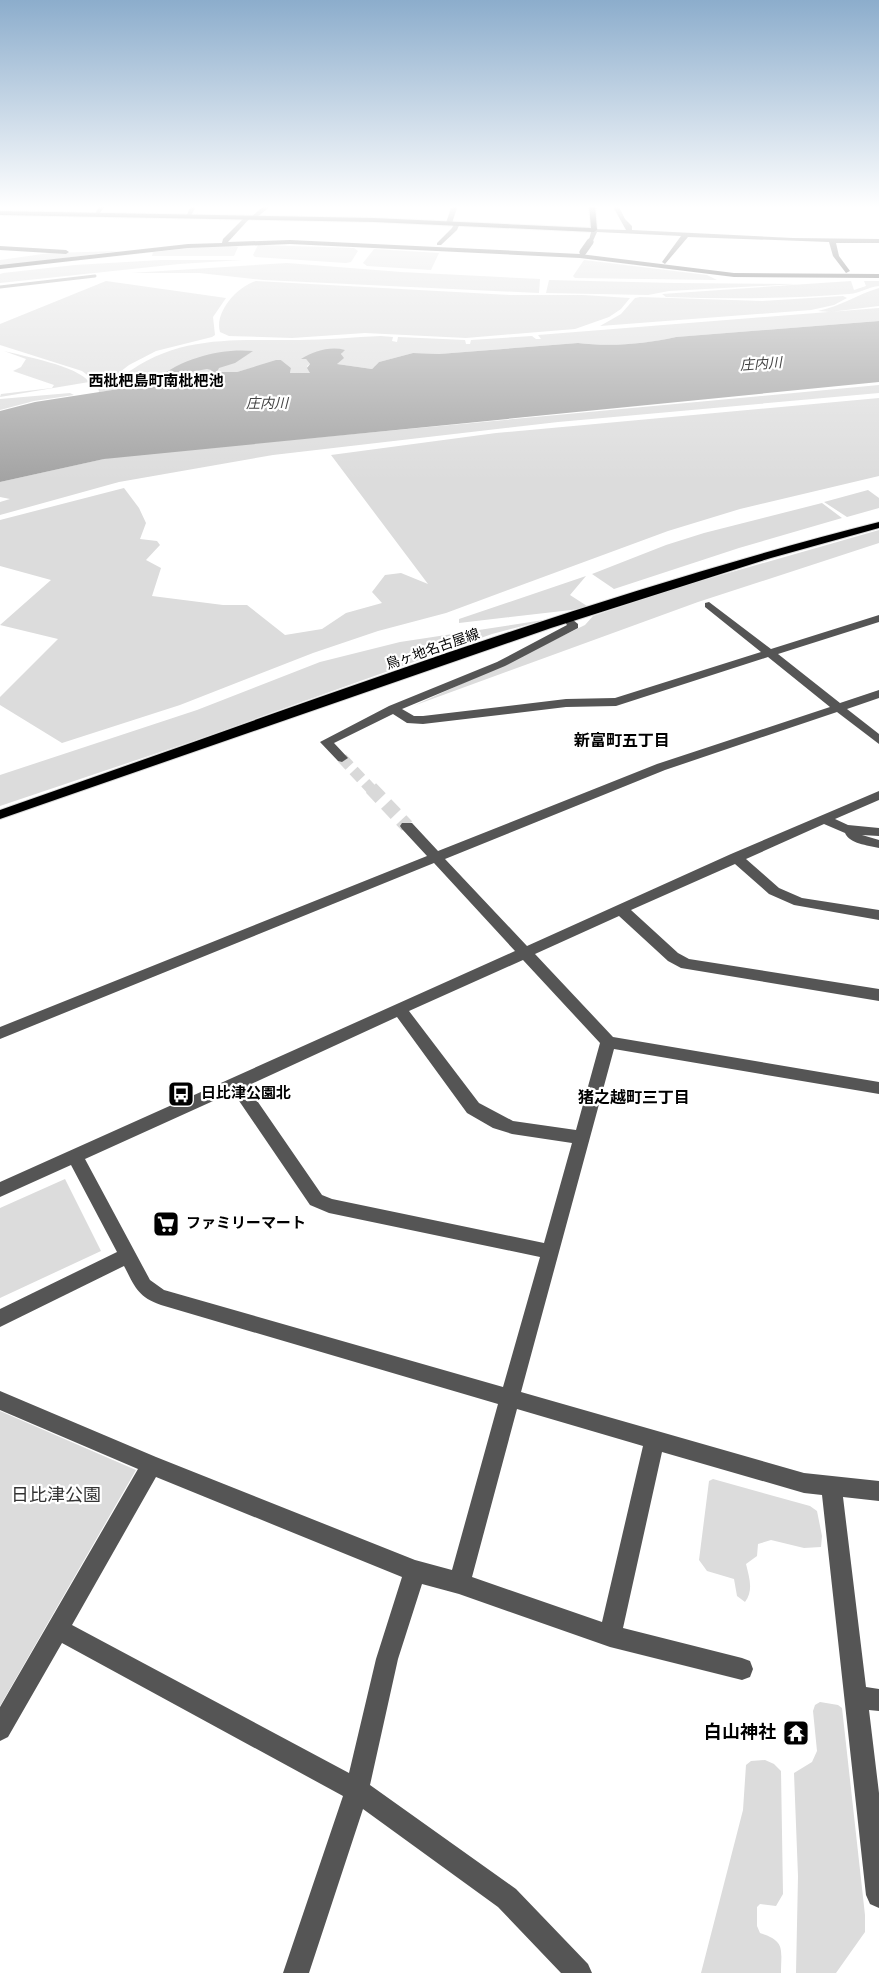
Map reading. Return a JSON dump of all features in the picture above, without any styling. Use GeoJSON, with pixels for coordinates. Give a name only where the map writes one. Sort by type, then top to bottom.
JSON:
{"type":"FeatureCollection","features":[{"type":"Feature","properties":{"kind":"main road","name":"鳥ヶ地名古屋線"},"geometry":{"type":"LineString","coordinates":[[0,815],[568,618],[714,572],[879,525]]}},
{"type":"Feature","properties":{"kind":"street"},"geometry":{"type":"LineString","coordinates":[[709,604],[879,740]]}},
{"type":"Feature","properties":{"kind":"street"},"geometry":{"type":"LineString","coordinates":[[342,759],[326,742],[393,709],[501,664],[574,626],[568,618]]}},
{"type":"Feature","properties":{"kind":"street"},"geometry":{"type":"LineString","coordinates":[[393,709],[411,720],[423,720],[566,703],[616,702],[879,618]]}},
{"type":"Feature","properties":{"kind":"street"},"geometry":{"type":"LineString","coordinates":[[0,1033],[661,767],[879,694]]}},
{"type":"Feature","properties":{"kind":"street"},"geometry":{"type":"LineString","coordinates":[[0,1190],[525,952],[879,795]]}},
{"type":"Feature","properties":{"kind":"street"},"geometry":{"type":"LineString","coordinates":[[823,819],[846,829],[859,839],[879,843]]}},
{"type":"Feature","properties":{"kind":"street"},"geometry":{"type":"LineString","coordinates":[[407,826],[608,1042],[879,1088]]}},
{"type":"Feature","properties":{"kind":"street"},"geometry":{"type":"LineString","coordinates":[[846,829],[879,832]]}},
{"type":"Feature","properties":{"kind":"street"},"geometry":{"type":"LineString","coordinates":[[736,858],[774,891],[799,902],[879,915]]}},
{"type":"Feature","properties":{"kind":"street"},"geometry":{"type":"LineString","coordinates":[[621,909],[673,957],[686,964],[879,995]]}},
{"type":"Feature","properties":{"kind":"street"},"geometry":{"type":"LineString","coordinates":[[399,1009],[473,1108],[488,1120],[523,1132],[583,1137]]}},
{"type":"Feature","properties":{"kind":"street"},"geometry":{"type":"LineString","coordinates":[[459,1583],[608,1042]]}},
{"type":"Feature","properties":{"kind":"street"},"geometry":{"type":"LineString","coordinates":[[236,1083],[316,1200],[329,1206],[551,1252]]}},
{"type":"Feature","properties":{"kind":"street"},"geometry":{"type":"LineString","coordinates":[[75,1156],[144,1286],[161,1297],[804,1483],[879,1491]]}},
{"type":"Feature","properties":{"kind":"street"},"geometry":{"type":"LineString","coordinates":[[0,1318],[127,1256]]}},
{"type":"Feature","properties":{"kind":"street"},"geometry":{"type":"LineString","coordinates":[[0,1400],[152,1465],[415,1571],[459,1583],[610,1636],[742,1669]]}},
{"type":"Feature","properties":{"kind":"street"},"geometry":{"type":"LineString","coordinates":[[610,1636],[655,1439]]}},
{"type":"Feature","properties":{"kind":"street"},"geometry":{"type":"LineString","coordinates":[[0,1730],[152,1465]]}},
{"type":"Feature","properties":{"kind":"street"},"geometry":{"type":"LineString","coordinates":[[831,1486],[879,1895]]}},
{"type":"Feature","properties":{"kind":"street"},"geometry":{"type":"LineString","coordinates":[[296,1973],[357,1790],[387,1659],[415,1571]]}},
{"type":"Feature","properties":{"kind":"street"},"geometry":{"type":"LineString","coordinates":[[58,1629],[357,1790],[507,1898],[579,1973]]}},
{"type":"Feature","properties":{"kind":"street"},"geometry":{"type":"LineString","coordinates":[[856,1697],[879,1700]]}},
{"type":"Feature","properties":{"kind":"green space"},"geometry":{"type":"Polygon","coordinates":[[[66,297],[226,298],[213,317],[215,335],[212,337],[156,351],[129,365],[116,375],[94,380],[82,371],[0,345],[0,324],[66,297]]]}},
{"type":"Feature","properties":{"kind":"green space"},"geometry":{"type":"Polygon","coordinates":[[[232,297],[630,298],[621,309],[609,317],[575,329],[466,338],[365,333],[292,338],[229,336],[220,332],[219,324],[232,297]]]}},
{"type":"Feature","properties":{"kind":"green space"},"geometry":{"type":"Polygon","coordinates":[[[640,297],[762,301],[847,298],[834,305],[811,310],[600,326],[621,314],[635,298],[640,297]]]}},
{"type":"Feature","properties":{"kind":"green space"},"geometry":{"type":"Polygon","coordinates":[[[668,297],[800,297],[758,298],[668,297]]]}},
{"type":"Feature","properties":{"kind":"green space"},"geometry":{"type":"Polygon","coordinates":[[[856,297],[879,297],[879,306],[830,312],[818,311],[856,297]]]}},
{"type":"Feature","properties":{"kind":"green space"},"geometry":{"type":"Polygon","coordinates":[[[879,308],[879,321],[676,337],[627,344],[578,343],[439,354],[413,353],[379,362],[372,369],[337,364],[342,353],[302,359],[306,359],[310,364],[307,366],[311,373],[290,373],[291,368],[281,360],[237,372],[195,377],[176,383],[99,392],[98,387],[120,378],[144,362],[165,353],[186,346],[207,343],[381,336],[393,337],[392,341],[397,342],[398,337],[465,340],[466,344],[470,344],[471,340],[532,336],[541,339],[538,335],[879,308]]]}},
{"type":"Feature","properties":{"kind":"green space"},"geometry":{"type":"Polygon","coordinates":[[[4,351],[62,366],[83,376],[89,382],[0,397],[1,394],[52,388],[54,385],[13,371],[21,367],[26,359],[4,351]]]}},
{"type":"Feature","properties":{"kind":"green space"},"geometry":{"type":"Polygon","coordinates":[[[879,385],[879,393],[558,422],[273,455],[119,482],[0,515],[0,502],[10,499],[0,497],[0,482],[117,456],[879,385]]]}},
{"type":"Feature","properties":{"kind":"green space"},"geometry":{"type":"Polygon","coordinates":[[[70,393],[74,395],[34,401],[0,410],[0,399],[70,393]]]}},
{"type":"Feature","properties":{"kind":"green space"},"geometry":{"type":"Polygon","coordinates":[[[879,398],[879,476],[740,509],[668,531],[446,613],[378,631],[313,653],[180,705],[62,743],[0,705],[0,697],[58,639],[0,625],[51,580],[0,566],[0,520],[124,488],[139,508],[146,523],[140,539],[157,541],[160,545],[146,560],[161,568],[152,596],[223,605],[247,605],[285,635],[322,629],[346,613],[382,603],[372,592],[385,575],[401,573],[428,584],[331,455],[496,433],[879,398]]]}},
{"type":"Feature","properties":{"kind":"green space"},"geometry":{"type":"Polygon","coordinates":[[[868,490],[879,498],[879,508],[847,517],[824,502],[868,490]]]}},
{"type":"Feature","properties":{"kind":"green space"},"geometry":{"type":"Polygon","coordinates":[[[822,503],[842,518],[739,548],[614,589],[592,574],[704,533],[822,503]]]}},
{"type":"Feature","properties":{"kind":"green space"},"geometry":{"type":"Polygon","coordinates":[[[879,530],[879,543],[698,602],[413,706],[585,625],[593,616],[683,586],[879,530]]]}},
{"type":"Feature","properties":{"kind":"green space"},"geometry":{"type":"Polygon","coordinates":[[[586,576],[570,595],[587,606],[580,609],[459,623],[459,619],[586,576]]]}},
{"type":"Feature","properties":{"kind":"green space"},"geometry":{"type":"Polygon","coordinates":[[[550,619],[492,634],[190,742],[0,806],[0,775],[197,710],[320,662],[400,642],[550,619]]]}},
{"type":"Feature","properties":{"kind":"green space"},"geometry":{"type":"Polygon","coordinates":[[[65,1179],[101,1251],[0,1298],[0,1208],[65,1179]]]}},
{"type":"Feature","properties":{"kind":"green space","name":"日比津公園"},"geometry":{"type":"Polygon","coordinates":[[[0,1411],[136,1470],[0,1706],[0,1411]]]}},
{"type":"Feature","properties":{"kind":"green space"},"geometry":{"type":"Polygon","coordinates":[[[713,1479],[810,1506],[817,1511],[822,1536],[821,1547],[804,1548],[771,1540],[758,1544],[757,1556],[746,1564],[750,1588],[745,1602],[737,1596],[734,1579],[707,1571],[699,1560],[709,1481],[713,1479]]]}},
{"type":"Feature","properties":{"kind":"green space"},"geometry":{"type":"Polygon","coordinates":[[[820,1702],[838,1705],[842,1708],[865,1932],[836,1973],[796,1973],[798,1876],[794,1773],[812,1762],[817,1751],[813,1711],[815,1705],[820,1702]]]}},
{"type":"Feature","properties":{"kind":"green space"},"geometry":{"type":"Polygon","coordinates":[[[765,1760],[774,1764],[781,1771],[783,1894],[776,1906],[760,1904],[757,1907],[757,1926],[760,1933],[778,1943],[781,1952],[781,1973],[701,1973],[743,1810],[746,1765],[751,1761],[765,1760]]]}},
{"type":"Feature","properties":{"kind":"water","name":"庄内川"},"geometry":{"type":"Polygon","coordinates":[[[879,321],[879,382],[104,459],[0,482],[0,411],[35,402],[151,384],[176,383],[213,374],[207,369],[158,378],[179,365],[216,353],[253,351],[235,363],[219,368],[217,372],[237,372],[281,360],[291,368],[290,373],[310,373],[307,368],[310,364],[306,359],[301,359],[328,349],[345,350],[341,354],[344,358],[337,364],[372,369],[379,362],[413,353],[439,354],[578,343],[627,344],[676,337],[879,321]]]}},
{"type":"Feature","properties":{"kind":"tunnel"},"geometry":{"type":"LineString","coordinates":[[342,758],[372,790]]}},
{"type":"Feature","properties":{"kind":"tunnel"},"geometry":{"type":"LineString","coordinates":[[371,788],[407,826]]}},
{"type":"Feature","properties":{"kind":"place","name":"日比津公園北"},"geometry":{"type":"Point","coordinates":[181,1094]}},
{"type":"Feature","properties":{"kind":"place","name":"ファミリーマート"},"geometry":{"type":"Point","coordinates":[166,1224]}},
{"type":"Feature","properties":{"kind":"place","name":"白山神社"},"geometry":{"type":"Point","coordinates":[796,1733]}},
{"type":"Feature","properties":{"kind":"district","name":"西枇杷島町南枇杷池"},"geometry":{"type":"Point","coordinates":[156,382]}},
{"type":"Feature","properties":{"kind":"district","name":"新富町五丁目"},"geometry":{"type":"Point","coordinates":[622,742]}},
{"type":"Feature","properties":{"kind":"district","name":"猪之越町三丁目"},"geometry":{"type":"Point","coordinates":[634,1099]}}]}
